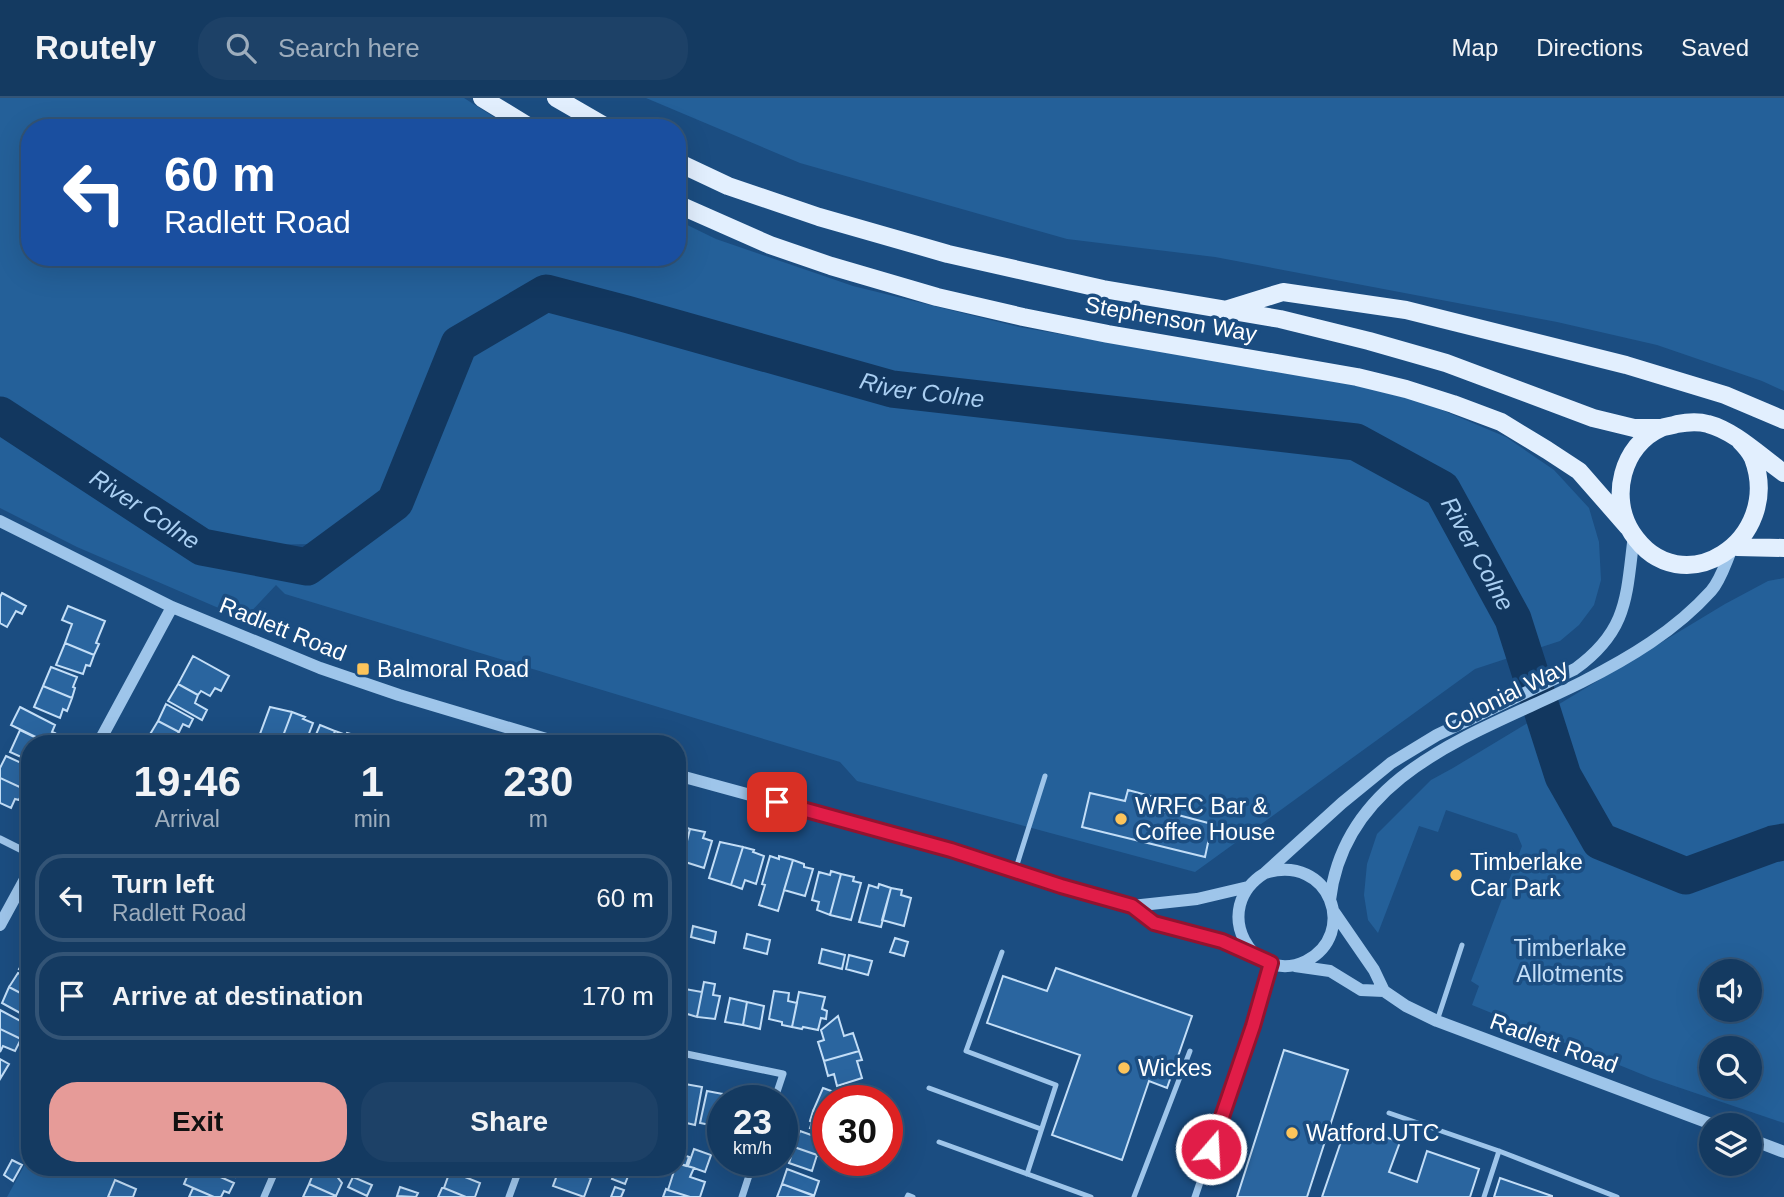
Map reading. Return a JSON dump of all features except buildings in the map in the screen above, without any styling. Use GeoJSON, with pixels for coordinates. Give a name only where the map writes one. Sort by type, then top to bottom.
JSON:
{"type":"FeatureCollection","features":[{"type":"Feature","properties":{"kind":"main road"},"geometry":{"type":"LineString","coordinates":[[482,98],[516,119]]}},
{"type":"Feature","properties":{"kind":"main road"},"geometry":{"type":"LineString","coordinates":[[556,98],[592,119]]}},
{"type":"Feature","properties":{"kind":"main road","name":"Stephenson Way"},"geometry":{"type":"LineString","coordinates":[[686,166],[728,186],[819,217],[948,254],[1103,289],[1280,319],[1446,363],[1593,418],[1634,428],[1661,428]]}},
{"type":"Feature","properties":{"kind":"main road","name":"Stephenson Way"},"geometry":{"type":"LineString","coordinates":[[686,208],[794,253],[937,297],[1108,334],[1357,377],[1453,404],[1501,422],[1579,471],[1631,531]]}},
{"type":"Feature","properties":{"kind":"main road","name":"Stephenson Way"},"geometry":{"type":"LineString","coordinates":[[1225,310],[1283,292],[1406,310],[1626,365],[1725,396],[1784,420]]}},
{"type":"Feature","properties":{"kind":"main road"},"geometry":{"type":"LineString","coordinates":[[1740,441],[1753,457],[1762,481],[1762,500],[1757,521],[1746,539],[1734,550],[1713,562],[1686,565],[1667,561],[1650,552],[1631,531],[1622,512],[1620,496],[1622,474],[1630,456],[1642,442],[1661,428],[1689,422],[1707,423],[1725,430],[1784,473]]}},
{"type":"Feature","properties":{"kind":"main road"},"geometry":{"type":"LineString","coordinates":[[1734,550],[1784,548]]}},
{"type":"Feature","properties":{"kind":"street","name":"Radlett Road"},"geometry":{"type":"LineString","coordinates":[[0,522],[172,607],[320,667],[399,695],[533,735]]}},
{"type":"Feature","properties":{"kind":"street","name":"Colonial Way"},"geometry":{"type":"LineString","coordinates":[[1265,873],[1391,763],[1437,735],[1575,669],[1600,648],[1621,615],[1628,586],[1631,531]]}},
{"type":"Feature","properties":{"kind":"street","name":"Colonial Way"},"geometry":{"type":"LineString","coordinates":[[1332,906],[1333,879],[1349,838],[1386,789],[1416,765],[1453,744],[1582,682],[1666,632],[1713,589],[1734,550]]}},
{"type":"Feature","properties":{"kind":"street"},"geometry":{"type":"LineString","coordinates":[[103,735],[172,607]]}},
{"type":"Feature","properties":{"kind":"street"},"geometry":{"type":"LineString","coordinates":[[686,777],[951,850],[1132,906],[1154,923],[1222,941],[1271,963],[1291,965],[1305,962],[1318,953],[1333,927],[1332,906]]}},
{"type":"Feature","properties":{"kind":"street"},"geometry":{"type":"LineString","coordinates":[[0,839],[21,850]]}},
{"type":"Feature","properties":{"kind":"street"},"geometry":{"type":"LineString","coordinates":[[1256,955],[1244,940],[1238,922],[1239,903],[1248,887],[1265,873],[1278,869],[1295,870],[1312,877],[1326,891],[1332,906],[1374,970],[1384,992]]}},
{"type":"Feature","properties":{"kind":"street"},"geometry":{"type":"LineString","coordinates":[[0,925],[21,886]]}},
{"type":"Feature","properties":{"kind":"street"},"geometry":{"type":"LineString","coordinates":[[1132,906],[1197,900],[1248,887]]}},
{"type":"Feature","properties":{"kind":"street"},"geometry":{"type":"LineString","coordinates":[[1195,1197],[1253,1026],[1271,963]]}},
{"type":"Feature","properties":{"kind":"street","name":"Radlett Road"},"geometry":{"type":"LineString","coordinates":[[1291,965],[1331,971],[1362,990],[1384,992],[1437,1021],[1699,1119]]}},
{"type":"Feature","properties":{"kind":"street"},"geometry":{"type":"LineString","coordinates":[[686,1054],[783,1074],[779,1085]]}},
{"type":"Feature","properties":{"kind":"street"},"geometry":{"type":"LineString","coordinates":[[1762,1144],[1784,1152]]}},
{"type":"Feature","properties":{"kind":"street"},"geometry":{"type":"LineString","coordinates":[[264,1197],[273,1176]]}},
{"type":"Feature","properties":{"kind":"street"},"geometry":{"type":"LineString","coordinates":[[509,1197],[517,1176]]}},
{"type":"Feature","properties":{"kind":"street"},"geometry":{"type":"LineString","coordinates":[[741,1197],[748,1176]]}},
{"type":"Feature","properties":{"kind":"lane"},"geometry":{"type":"LineString","coordinates":[[1015,871],[1045,776]]}},
{"type":"Feature","properties":{"kind":"lane"},"geometry":{"type":"LineString","coordinates":[[1437,1021],[1462,945]]}},
{"type":"Feature","properties":{"kind":"lane"},"geometry":{"type":"LineString","coordinates":[[1002,952],[966,1051],[1056,1085],[1027,1174]]}},
{"type":"Feature","properties":{"kind":"lane"},"geometry":{"type":"LineString","coordinates":[[1134,1197],[1190,1051]]}},
{"type":"Feature","properties":{"kind":"lane"},"geometry":{"type":"LineString","coordinates":[[929,1087],[1041,1129]]}},
{"type":"Feature","properties":{"kind":"lane"},"geometry":{"type":"LineString","coordinates":[[1390,1113],[1499,1151],[1617,1197]]}},
{"type":"Feature","properties":{"kind":"lane"},"geometry":{"type":"LineString","coordinates":[[939,1142],[1091,1197]]}},
{"type":"Feature","properties":{"kind":"lane"},"geometry":{"type":"LineString","coordinates":[[1484,1197],[1499,1151]]}},
{"type":"Feature","properties":{"kind":"lane"},"geometry":{"type":"LineString","coordinates":[[907,1197],[914,1197]]}},
{"type":"Feature","properties":{"kind":"green space"},"geometry":{"type":"Polygon","coordinates":[[[0,98],[464,98],[497,119],[21,119],[21,266],[686,266],[686,224],[716,239],[853,286],[1019,327],[1354,385],[1423,402],[1506,437],[1554,470],[1589,508],[1599,542],[1601,580],[1594,605],[1579,625],[1560,641],[1475,669],[1195,872],[857,781],[840,762],[285,594],[276,585],[244,619],[77,547],[0,508],[0,419],[199,551],[294,568],[320,544],[231,545],[116,485],[0,403],[0,98]]]}},
{"type":"Feature","properties":{"kind":"green space"},"geometry":{"type":"Polygon","coordinates":[[[646,98],[1784,98],[1784,391],[1657,345],[1557,322],[1215,257],[1067,239],[800,163],[646,98]]]}},
{"type":"Feature","properties":{"kind":"green space","name":"Timberlake Allotments"},"geometry":{"type":"Polygon","coordinates":[[[1784,578],[1784,1123],[1762,1116],[1762,1113],[1713,1099],[1762,1099],[1762,1036],[1699,1036],[1699,1094],[1651,1078],[1472,1005],[1479,986],[1471,981],[1522,846],[1517,834],[1446,810],[1438,832],[1419,826],[1378,933],[1368,920],[1364,895],[1367,864],[1377,834],[1431,780],[1768,581],[1784,578]]]}},
{"type":"Feature","properties":{"kind":"green space"},"geometry":{"type":"Polygon","coordinates":[[[21,1171],[21,1176],[116,1176],[107,1197],[7,1197],[21,1171]]]}},
{"type":"Feature","properties":{"kind":"waterway","name":"River Colne"},"geometry":{"type":"LineString","coordinates":[[0,415],[202,547],[307,567],[395,502],[459,344],[546,293],[892,389],[1356,442],[1442,489],[1513,619],[1563,776],[1600,841],[1686,876],[1784,842]]}},
{"type":"Feature","properties":{"kind":"place","name":"Balmoral Road"},"geometry":{"type":"Point","coordinates":[363,669]}},
{"type":"Feature","properties":{"kind":"place","name":"WRFC Bar & Coffee House"},"geometry":{"type":"Point","coordinates":[1121,819]}},
{"type":"Feature","properties":{"kind":"place","name":"Timberlake Car Park"},"geometry":{"type":"Point","coordinates":[1456,875]}},
{"type":"Feature","properties":{"kind":"place","name":"Wickes"},"geometry":{"type":"Point","coordinates":[1124,1068]}},
{"type":"Feature","properties":{"kind":"place","name":"Watford UTC"},"geometry":{"type":"Point","coordinates":[1292,1133]}},
{"type":"Feature","properties":{"kind":"route"},"geometry":{"type":"LineString","coordinates":[[777,802],[951,850],[1132,906],[1154,923],[1222,941],[1271,963],[1253,1026],[1211,1149]]}}]}
